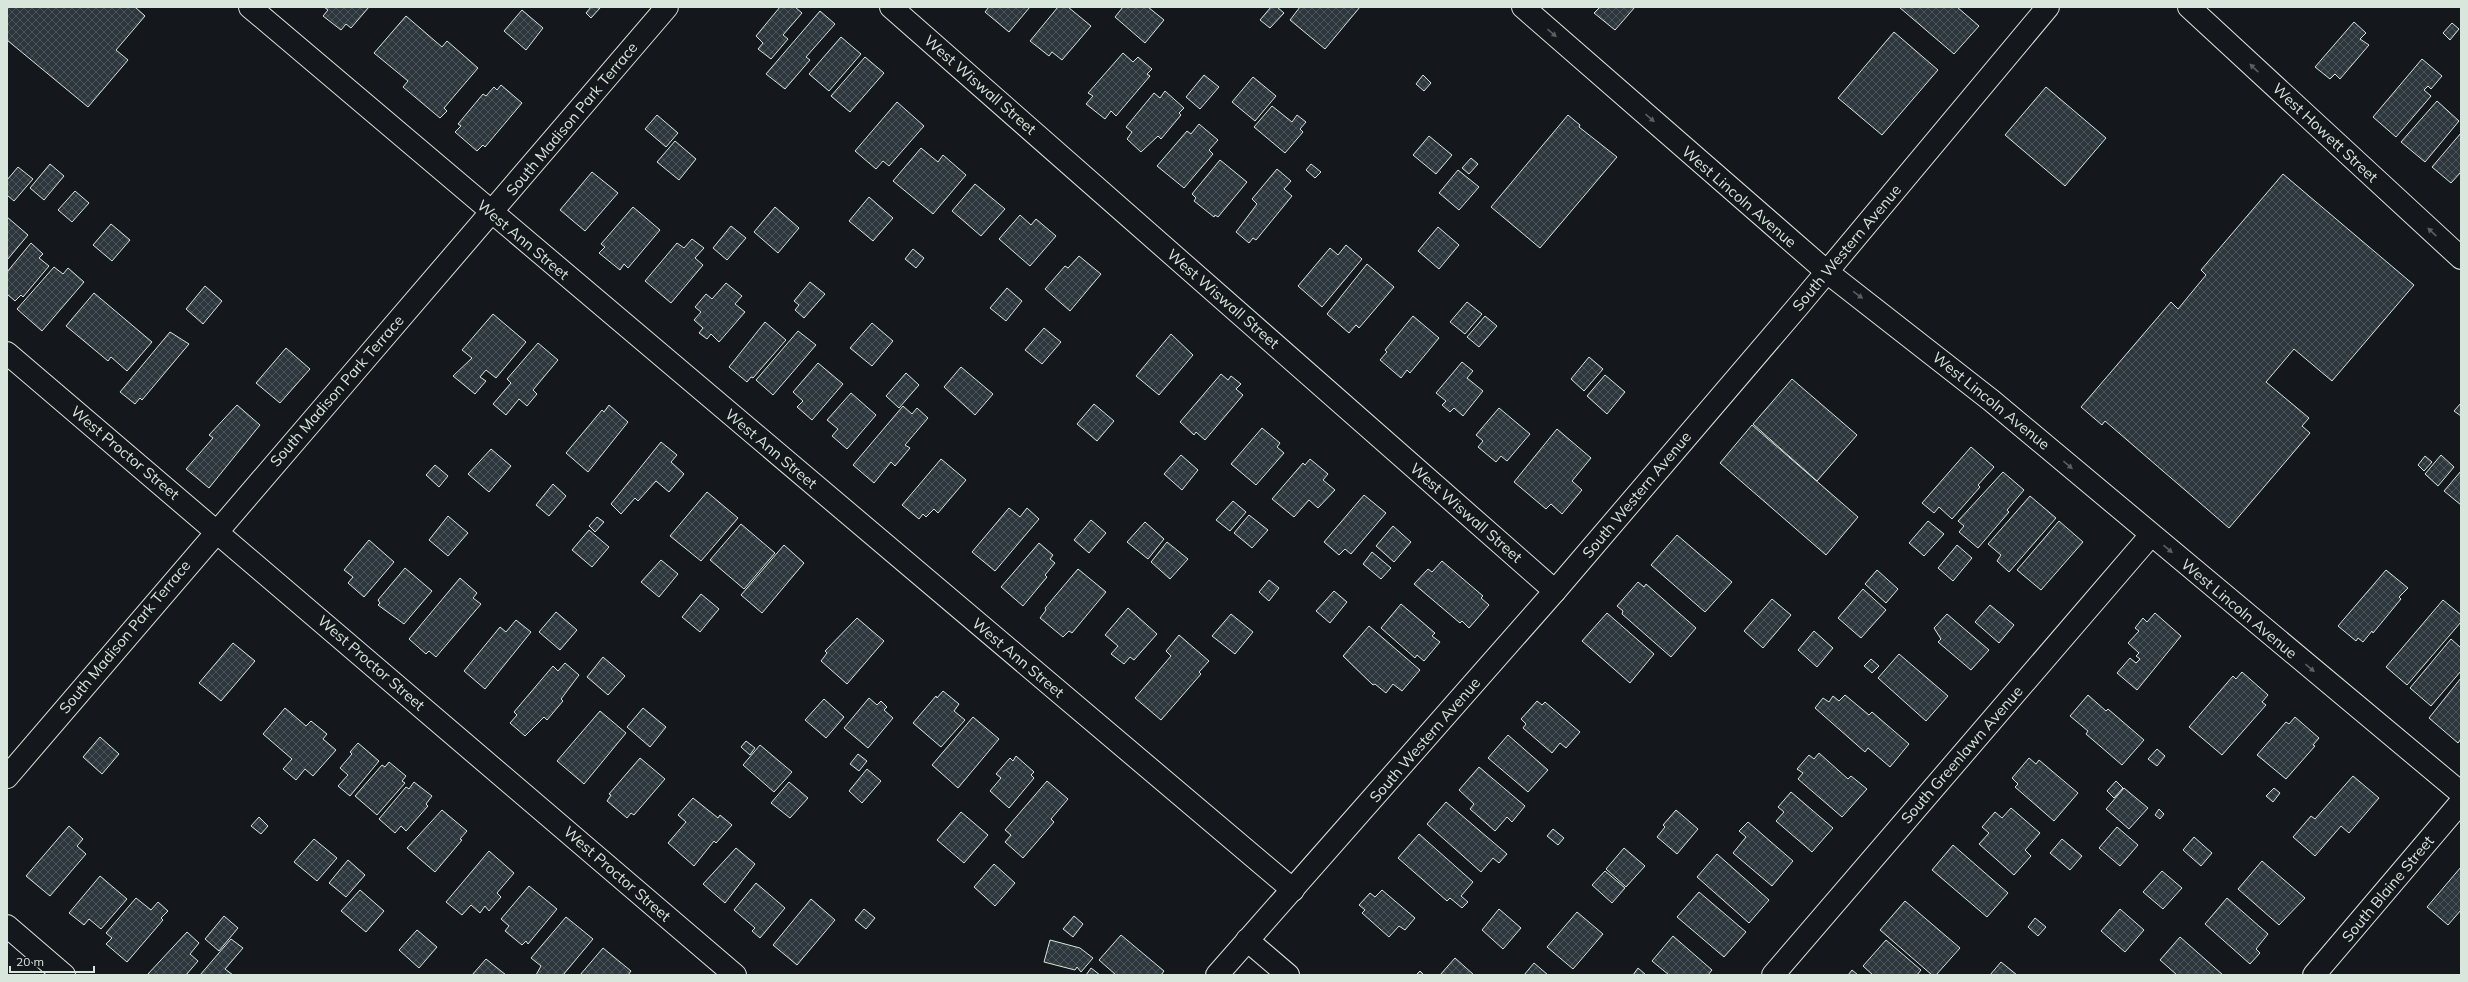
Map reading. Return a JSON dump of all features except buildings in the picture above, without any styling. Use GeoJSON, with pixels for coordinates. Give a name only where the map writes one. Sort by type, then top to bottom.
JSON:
{"type":"FeatureCollection","features":[{"type":"Feature","properties":{"kind":"street","name":"West Ann Street"},"geometry":{"type":"LineString","coordinates":[[250,7],[492,214],[1293,890]]}},
{"type":"Feature","properties":{"kind":"street","name":"South Madison Park Terrace"},"geometry":{"type":"LineString","coordinates":[[7,777],[216,530],[492,214],[667,7]]}},
{"type":"Feature","properties":{"kind":"street","name":"West Wiswall Street"},"geometry":{"type":"LineString","coordinates":[[891,7],[1555,591]]}},
{"type":"Feature","properties":{"kind":"street","name":"West Lincoln Avenue"},"geometry":{"type":"LineString","coordinates":[[1523,7],[1827,272],[1992,401],[2461,793]]}},
{"type":"Feature","properties":{"kind":"street","name":"South Western Avenue"},"geometry":{"type":"LineString","coordinates":[[1217,975],[1555,591],[1827,272],[2048,7]]}},
{"type":"Feature","properties":{"kind":"street","name":"West Howett Street"},"geometry":{"type":"LineString","coordinates":[[2189,7],[2461,258]]}},
{"type":"Feature","properties":{"kind":"street","name":"West Proctor Street"},"geometry":{"type":"LineString","coordinates":[[7,353],[216,530],[734,975]]}},
{"type":"Feature","properties":{"kind":"street","name":"South Greenlawn Avenue"},"geometry":{"type":"LineString","coordinates":[[1773,975],[2151,535]]}},
{"type":"Feature","properties":{"kind":"street","name":"South Blaine Street"},"geometry":{"type":"LineString","coordinates":[[2314,975],[2461,802]]}},
{"type":"Feature","properties":{"kind":"street"},"geometry":{"type":"LineString","coordinates":[[7,926],[64,975]]}},
{"type":"Feature","properties":{"kind":"street"},"geometry":{"type":"LineString","coordinates":[[1247,940],[1288,975]]}}]}
